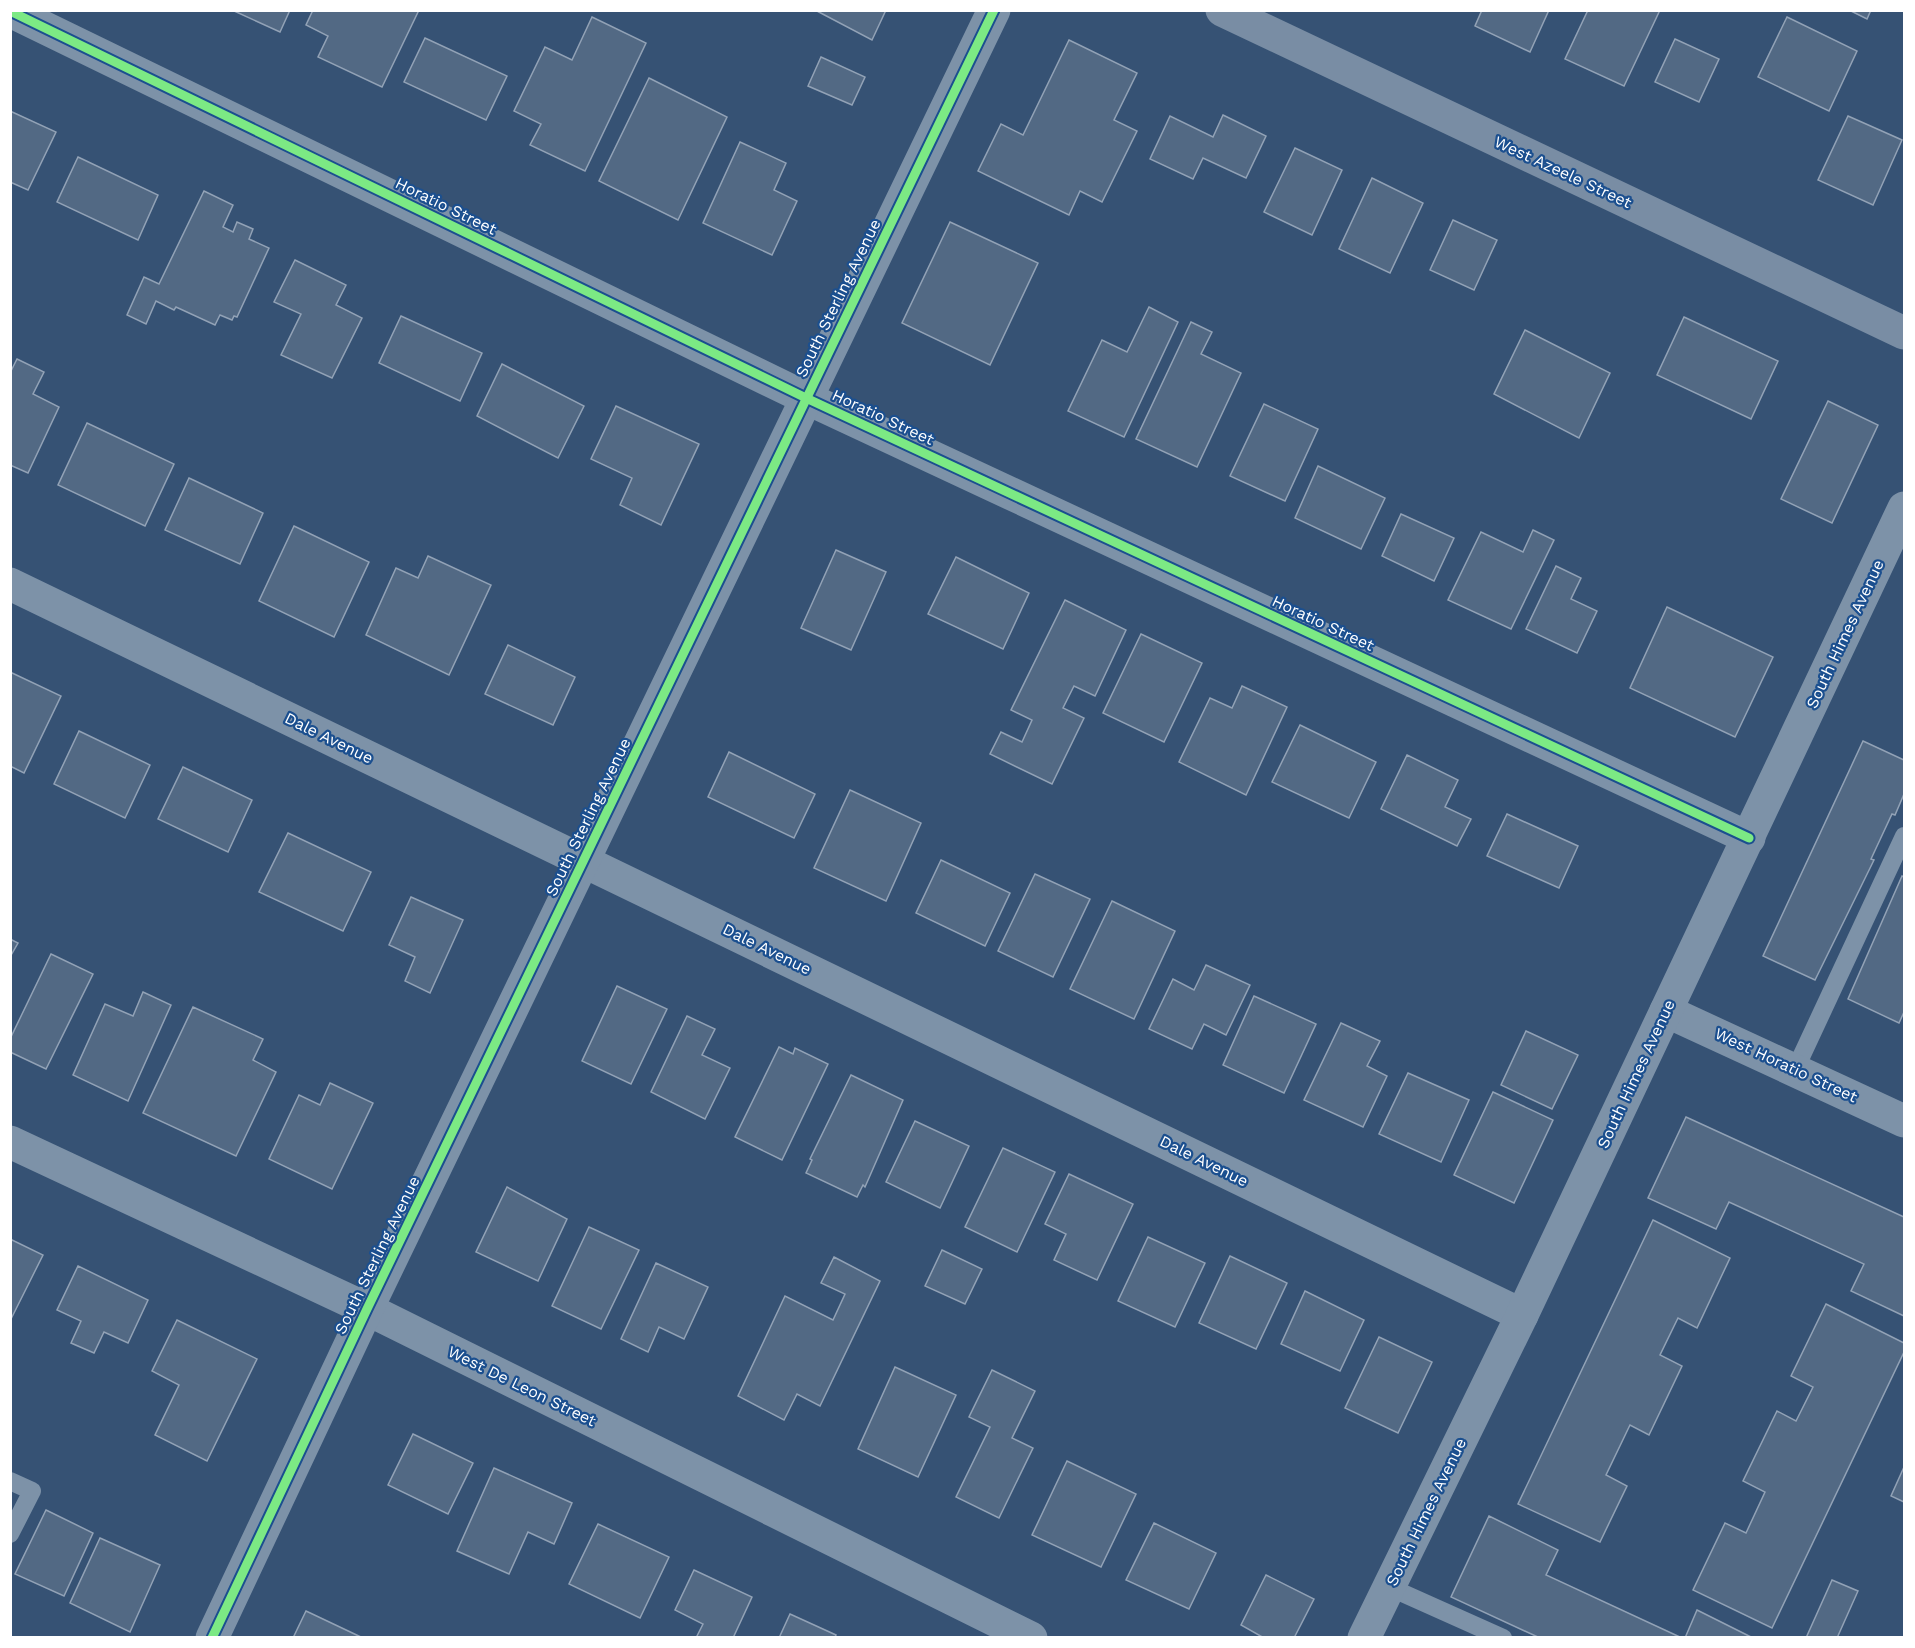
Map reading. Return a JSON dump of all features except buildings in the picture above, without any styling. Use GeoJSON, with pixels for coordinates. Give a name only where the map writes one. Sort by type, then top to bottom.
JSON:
{"type":"FeatureCollection","features":[{"type":"Feature","properties":{"kind":"main road","name":"West Azeele Street"},"geometry":{"type":"LineString","coordinates":[[1222,10],[1905,333]]}},
{"type":"Feature","properties":{"kind":"street","name":"South Sterling Avenue"},"geometry":{"type":"LineString","coordinates":[[212,1638],[367,1309],[994,10]]}},
{"type":"Feature","properties":{"kind":"street","name":"Horatio Street"},"geometry":{"type":"LineString","coordinates":[[10,11],[806,398],[1749,838]]}},
{"type":"Feature","properties":{"kind":"street","name":"South Himes Avenue"},"geometry":{"type":"LineString","coordinates":[[1364,1638],[1522,1315],[1905,508]]}},
{"type":"Feature","properties":{"kind":"street","name":"Dale Avenue"},"geometry":{"type":"LineString","coordinates":[[10,584],[1522,1315]]}},
{"type":"Feature","properties":{"kind":"street","name":"West Horatio Street"},"geometry":{"type":"LineString","coordinates":[[1666,1011],[1905,1121]]}},
{"type":"Feature","properties":{"kind":"street","name":"West De Leon Street"},"geometry":{"type":"LineString","coordinates":[[10,1142],[367,1309],[1031,1638]]}},
{"type":"Feature","properties":{"kind":"lane"},"geometry":{"type":"LineString","coordinates":[[1795,1070],[1905,836]]}},
{"type":"Feature","properties":{"kind":"lane"},"geometry":{"type":"LineString","coordinates":[[10,1481],[32,1491],[10,1534]]}},
{"type":"Feature","properties":{"kind":"lane"},"geometry":{"type":"LineString","coordinates":[[1389,1587],[1503,1638]]}},
{"type":"Feature","properties":{"kind":"cycle path"},"geometry":{"type":"LineString","coordinates":[[212,1638],[367,1309],[994,10]]}},
{"type":"Feature","properties":{"kind":"cycle path"},"geometry":{"type":"LineString","coordinates":[[10,11],[806,398],[1749,838]]}}]}
